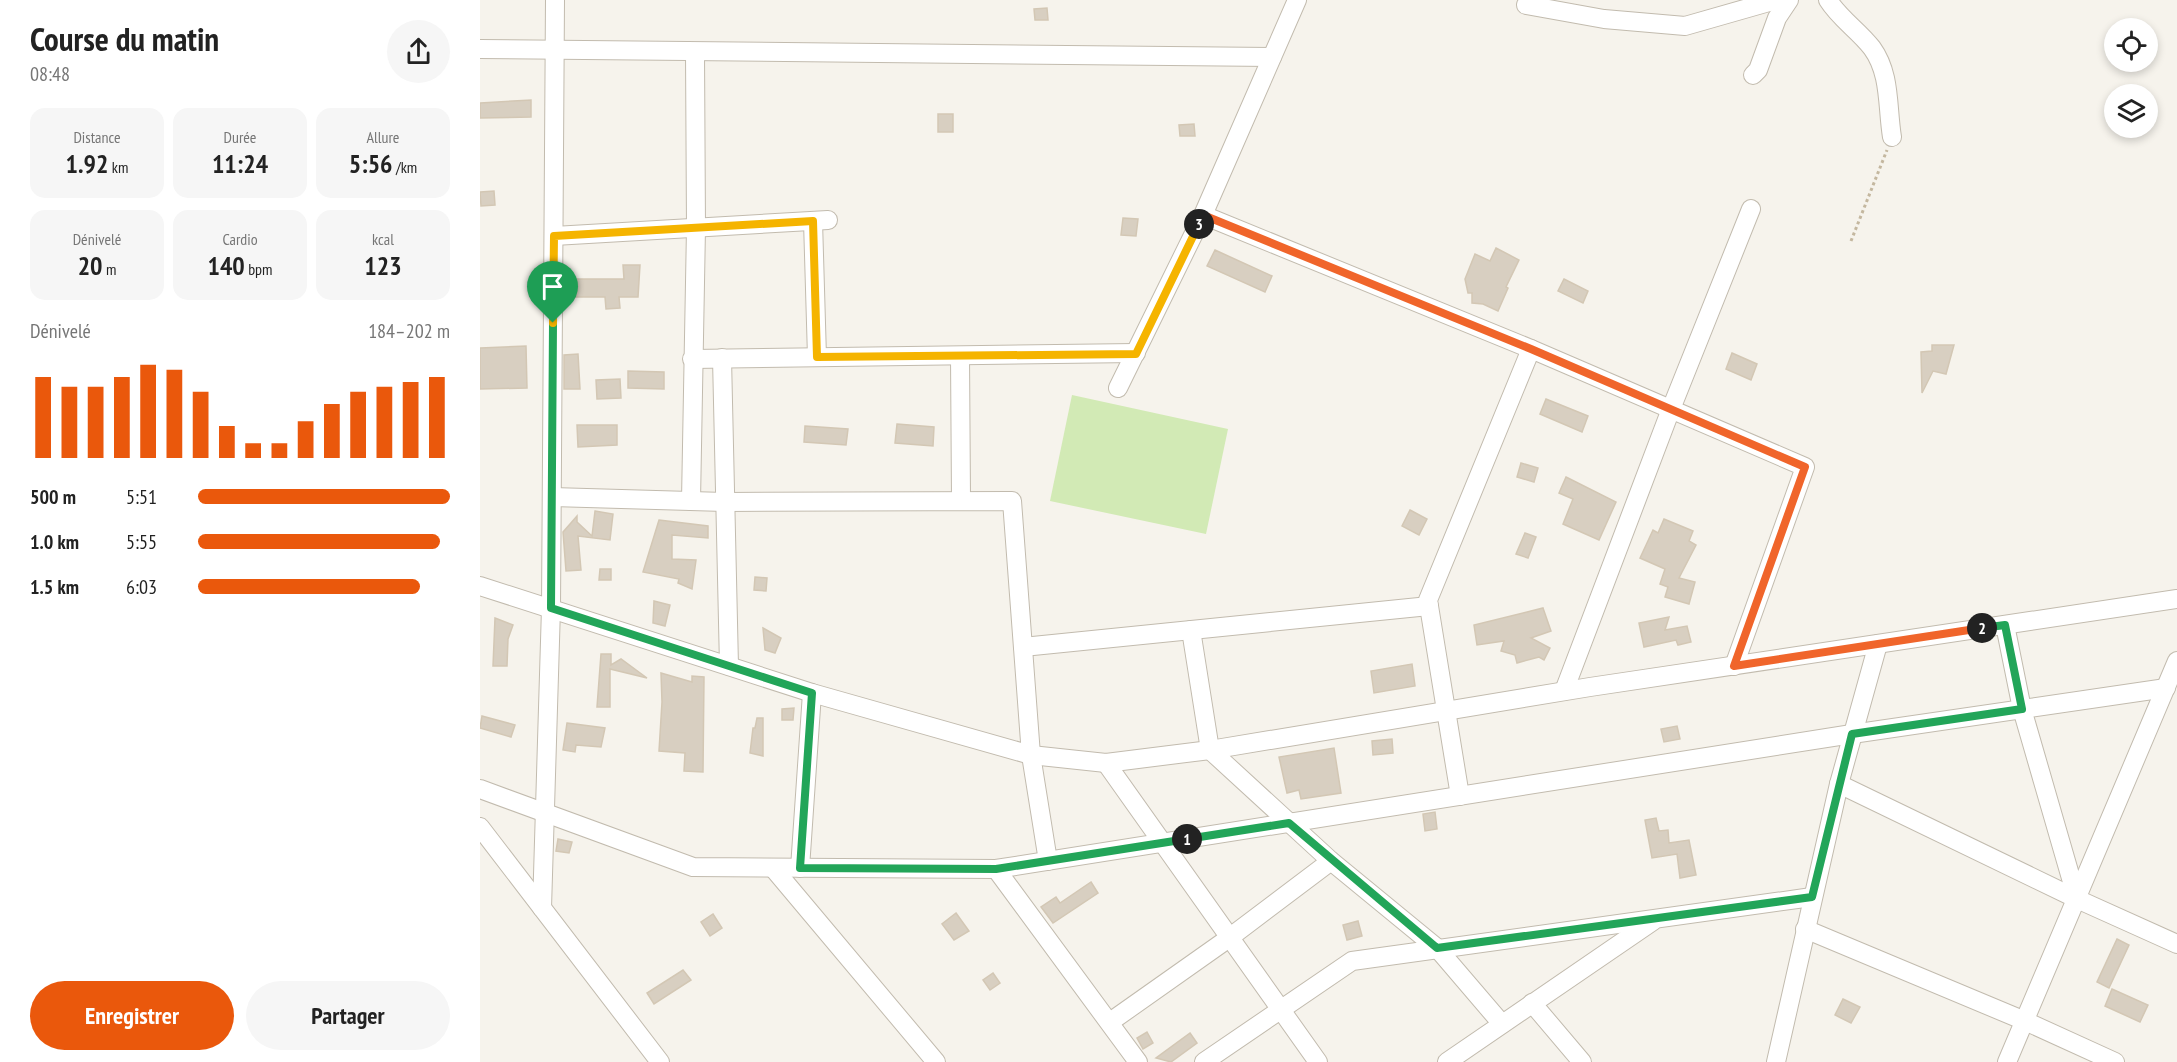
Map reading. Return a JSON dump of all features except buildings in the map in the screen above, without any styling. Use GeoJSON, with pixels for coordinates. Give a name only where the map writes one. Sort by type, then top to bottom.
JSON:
{"type":"FeatureCollection","features":[{"type":"Feature","properties":{"kind":"street"},"geometry":{"type":"LineString","coordinates":[[542,908],[543,812],[551,608],[555,0]]}},
{"type":"Feature","properties":{"kind":"street"},"geometry":{"type":"LineString","coordinates":[[1118,388],[1203,215],[1297,0]]}},
{"type":"Feature","properties":{"kind":"street"},"geometry":{"type":"LineString","coordinates":[[1526,4],[1604,18],[1685,26],[1776,0]]}},
{"type":"Feature","properties":{"kind":"street"},"geometry":{"type":"LineString","coordinates":[[1753,75],[1758,70],[1778,18],[1789,0]]}},
{"type":"Feature","properties":{"kind":"street"},"geometry":{"type":"LineString","coordinates":[[1828,0],[1837,15],[1872,48],[1888,88],[1887,108],[1892,137]]}},
{"type":"Feature","properties":{"kind":"street"},"geometry":{"type":"LineString","coordinates":[[480,49],[695,53],[1272,57]]}},
{"type":"Feature","properties":{"kind":"street"},"geometry":{"type":"LineString","coordinates":[[691,501],[696,228],[695,53]]}},
{"type":"Feature","properties":{"kind":"street"},"geometry":{"type":"LineString","coordinates":[[1564,691],[1671,409],[1751,209]]}},
{"type":"Feature","properties":{"kind":"street"},"geometry":{"type":"LineString","coordinates":[[1203,215],[1531,349],[1805,467],[1734,666]]}},
{"type":"Feature","properties":{"kind":"street"},"geometry":{"type":"LineString","coordinates":[[554,236],[820,221],[817,357]]}},
{"type":"Feature","properties":{"kind":"street"},"geometry":{"type":"LineString","coordinates":[[1460,796],[1444,713],[1428,600],[1531,349]]}},
{"type":"Feature","properties":{"kind":"street"},"geometry":{"type":"LineString","coordinates":[[692,359],[1136,354]]}},
{"type":"Feature","properties":{"kind":"street"},"geometry":{"type":"LineString","coordinates":[[960,356],[961,500]]}},
{"type":"Feature","properties":{"kind":"street"},"geometry":{"type":"LineString","coordinates":[[722,358],[729,666]]}},
{"type":"Feature","properties":{"kind":"street"},"geometry":{"type":"LineString","coordinates":[[552,497],[725,502],[1012,501],[1031,755],[1048,861]]}},
{"type":"Feature","properties":{"kind":"street"},"geometry":{"type":"LineString","coordinates":[[480,586],[812,693],[1031,755],[1106,763],[1210,750],[1444,713],[1564,691],[2177,599]]}},
{"type":"Feature","properties":{"kind":"street"},"geometry":{"type":"LineString","coordinates":[[1023,647],[1429,606]]}},
{"type":"Feature","properties":{"kind":"street"},"geometry":{"type":"LineString","coordinates":[[2005,625],[2022,709],[2077,899]]}},
{"type":"Feature","properties":{"kind":"street"},"geometry":{"type":"LineString","coordinates":[[1191,630],[1210,750],[1331,861],[1437,948],[1502,1024]]}},
{"type":"Feature","properties":{"kind":"street"},"geometry":{"type":"LineString","coordinates":[[1776,1062],[1839,784],[1878,644]]}},
{"type":"Feature","properties":{"kind":"street"},"geometry":{"type":"LineString","coordinates":[[2007,1062],[2177,661]]}},
{"type":"Feature","properties":{"kind":"street"},"geometry":{"type":"LineString","coordinates":[[480,789],[693,867],[996,869],[1852,734],[2166,688]]}},
{"type":"Feature","properties":{"kind":"street"},"geometry":{"type":"LineString","coordinates":[[800,868],[812,693]]}},
{"type":"Feature","properties":{"kind":"street"},"geometry":{"type":"LineString","coordinates":[[1106,763],[1318,1062]]}},
{"type":"Feature","properties":{"kind":"street"},"geometry":{"type":"LineString","coordinates":[[1839,784],[2077,899],[2177,944]]}},
{"type":"Feature","properties":{"kind":"street"},"geometry":{"type":"LineString","coordinates":[[480,827],[660,1062]]}},
{"type":"Feature","properties":{"kind":"street"},"geometry":{"type":"LineString","coordinates":[[1110,1022],[1229,938],[1331,861]]}},
{"type":"Feature","properties":{"kind":"street"},"geometry":{"type":"LineString","coordinates":[[772,868],[936,1062]]}},
{"type":"Feature","properties":{"kind":"street"},"geometry":{"type":"LineString","coordinates":[[996,869],[1138,1062]]}},
{"type":"Feature","properties":{"kind":"street"},"geometry":{"type":"LineString","coordinates":[[1204,1062],[1279,1008],[1352,961],[1812,897]]}},
{"type":"Feature","properties":{"kind":"street"},"geometry":{"type":"LineString","coordinates":[[1446,1062],[1657,918]]}},
{"type":"Feature","properties":{"kind":"street"},"geometry":{"type":"LineString","coordinates":[[1805,929],[2025,1021],[2115,1062]]}},
{"type":"Feature","properties":{"kind":"street"},"geometry":{"type":"LineString","coordinates":[[1532,1003],[1582,1062]]}},
{"type":"Feature","properties":{"kind":"path"},"geometry":{"type":"LineString","coordinates":[[1851,241],[1892,137]]}},
{"type":"Feature","properties":{"kind":"green space"},"geometry":{"type":"Polygon","coordinates":[[[1072,395],[1228,429],[1206,534],[1050,501],[1072,395]]]}},
{"type":"Feature","properties":{"kind":"route"},"geometry":{"type":"LineString","coordinates":[[1203,215],[1531,349],[1805,467],[1734,666],[2005,625],[2022,709],[1852,734],[1812,897],[1437,948],[1331,861],[1289,823],[996,869],[800,868],[812,693],[551,608],[553,323],[554,236],[813,221],[817,357],[1136,354],[1203,215]]}}]}
